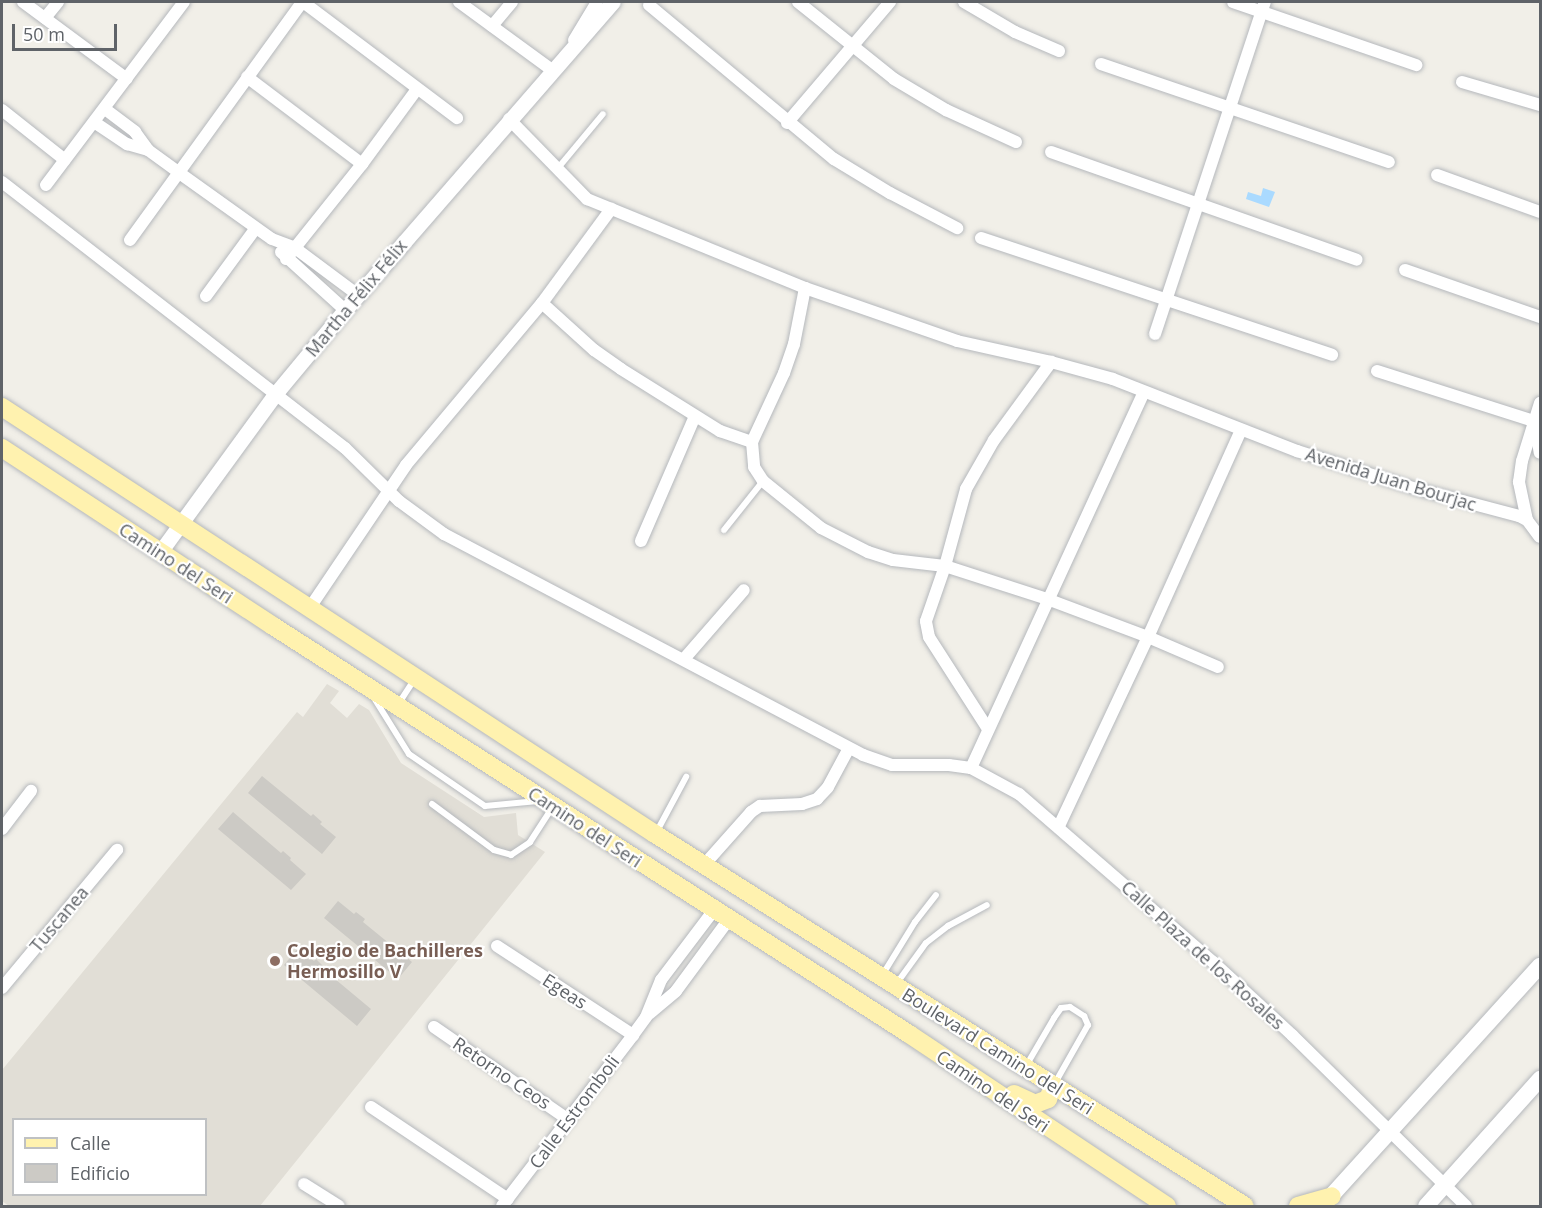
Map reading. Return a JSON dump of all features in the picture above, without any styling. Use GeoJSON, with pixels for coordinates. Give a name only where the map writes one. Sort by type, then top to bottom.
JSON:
{"type":"FeatureCollection","features":[{"type":"Feature","properties":{"kind":"main road","name":"Camino del Seri"},"geometry":{"type":"LineString","coordinates":[[2,407],[752,896]]}},
{"type":"Feature","properties":{"kind":"main road","name":"Camino del Seri"},"geometry":{"type":"LineString","coordinates":[[2,448],[548,804],[909,1034],[1167,1206]]}},
{"type":"Feature","properties":{"kind":"main road","name":"Boulevard Camino del Seri"},"geometry":{"type":"LineString","coordinates":[[752,896],[1245,1206]]}},
{"type":"Feature","properties":{"kind":"main road"},"geometry":{"type":"LineString","coordinates":[[1298,1206],[1327,1201],[1392,1132],[1540,966]]}},
{"type":"Feature","properties":{"kind":"main road"},"geometry":{"type":"LineString","coordinates":[[909,1034],[945,1048],[1021,1099],[1035,1104],[1048,1099],[1053,1086]]}},
{"type":"Feature","properties":{"kind":"main road"},"geometry":{"type":"LineString","coordinates":[[1426,1206],[1540,1079]]}},
{"type":"Feature","properties":{"kind":"street"},"geometry":{"type":"LineString","coordinates":[[23,2],[127,79]]}},
{"type":"Feature","properties":{"kind":"street"},"geometry":{"type":"LineString","coordinates":[[45,18],[58,2]]}},
{"type":"Feature","properties":{"kind":"street"},"geometry":{"type":"LineString","coordinates":[[46,185],[184,2]]}},
{"type":"Feature","properties":{"kind":"street"},"geometry":{"type":"LineString","coordinates":[[130,240],[303,2],[457,118]]}},
{"type":"Feature","properties":{"kind":"street"},"geometry":{"type":"LineString","coordinates":[[459,2],[552,70]]}},
{"type":"Feature","properties":{"kind":"street"},"geometry":{"type":"LineString","coordinates":[[492,26],[512,2]]}},
{"type":"Feature","properties":{"kind":"street"},"geometry":{"type":"LineString","coordinates":[[566,54],[597,2]]}},
{"type":"Feature","properties":{"kind":"street","name":"Martha Félix Félix"},"geometry":{"type":"LineString","coordinates":[[160,552],[183,524],[276,393],[509,119],[613,2]]}},
{"type":"Feature","properties":{"kind":"street"},"geometry":{"type":"LineString","coordinates":[[798,2],[894,79],[946,110],[1016,142]]}},
{"type":"Feature","properties":{"kind":"street"},"geometry":{"type":"LineString","coordinates":[[787,123],[890,2]]}},
{"type":"Feature","properties":{"kind":"street"},"geometry":{"type":"LineString","coordinates":[[964,2],[1015,32],[1059,51]]}},
{"type":"Feature","properties":{"kind":"street"},"geometry":{"type":"LineString","coordinates":[[1233,2],[1264,6],[1416,65]]}},
{"type":"Feature","properties":{"kind":"street"},"geometry":{"type":"LineString","coordinates":[[649,5],[787,123],[834,159],[890,193],[957,228]]}},
{"type":"Feature","properties":{"kind":"street"},"geometry":{"type":"LineString","coordinates":[[1155,334],[1264,6]]}},
{"type":"Feature","properties":{"kind":"street"},"geometry":{"type":"LineString","coordinates":[[1101,64],[1389,162]]}},
{"type":"Feature","properties":{"kind":"street"},"geometry":{"type":"LineString","coordinates":[[247,77],[362,164]]}},
{"type":"Feature","properties":{"kind":"street"},"geometry":{"type":"LineString","coordinates":[[1462,82],[1540,105]]}},
{"type":"Feature","properties":{"kind":"street"},"geometry":{"type":"LineString","coordinates":[[286,259],[362,164],[417,88]]}},
{"type":"Feature","properties":{"kind":"street"},"geometry":{"type":"LineString","coordinates":[[105,108],[135,132],[148,150],[272,239],[295,248],[358,295]]}},
{"type":"Feature","properties":{"kind":"street"},"geometry":{"type":"LineString","coordinates":[[2,110],[65,160]]}},
{"type":"Feature","properties":{"kind":"street","name":"Avenida Juan Bourjac"},"geometry":{"type":"LineString","coordinates":[[509,119],[587,199],[805,288],[957,341],[1051,362],[1113,379],[1297,451],[1527,520]]}},
{"type":"Feature","properties":{"kind":"street"},"geometry":{"type":"LineString","coordinates":[[94,122],[127,144],[148,150]]}},
{"type":"Feature","properties":{"kind":"street"},"geometry":{"type":"LineString","coordinates":[[1050,152],[1198,202],[1357,260]]}},
{"type":"Feature","properties":{"kind":"street"},"geometry":{"type":"LineString","coordinates":[[1437,175],[1540,212]]}},
{"type":"Feature","properties":{"kind":"street","name":"Calle Plaza de los Rosales"},"geometry":{"type":"LineString","coordinates":[[2,182],[358,458],[410,511],[444,534],[849,748],[878,761],[906,765],[949,765],[970,768],[1019,794],[1059,826],[1222,970],[1466,1206]]}},
{"type":"Feature","properties":{"kind":"street"},"geometry":{"type":"LineString","coordinates":[[310,606],[422,445],[542,303],[611,209]]}},
{"type":"Feature","properties":{"kind":"street"},"geometry":{"type":"LineString","coordinates":[[206,296],[256,228]]}},
{"type":"Feature","properties":{"kind":"street"},"geometry":{"type":"LineString","coordinates":[[981,238],[1332,355]]}},
{"type":"Feature","properties":{"kind":"street"},"geometry":{"type":"LineString","coordinates":[[272,239],[286,259],[345,310]]}},
{"type":"Feature","properties":{"kind":"street"},"geometry":{"type":"LineString","coordinates":[[1406,270],[1540,317]]}},
{"type":"Feature","properties":{"kind":"street"},"geometry":{"type":"LineString","coordinates":[[805,288],[788,364],[752,442],[754,467],[763,481],[811,522],[868,552],[893,560],[945,566],[1047,599],[1148,637],[1218,667]]}},
{"type":"Feature","properties":{"kind":"street"},"geometry":{"type":"LineString","coordinates":[[542,303],[594,350],[727,435],[752,442]]}},
{"type":"Feature","properties":{"kind":"street"},"geometry":{"type":"LineString","coordinates":[[988,729],[929,637],[926,621],[945,566],[966,489],[994,440],[1051,362]]}},
{"type":"Feature","properties":{"kind":"street"},"geometry":{"type":"LineString","coordinates":[[1377,371],[1538,422]]}},
{"type":"Feature","properties":{"kind":"street"},"geometry":{"type":"LineString","coordinates":[[970,768],[1144,392]]}},
{"type":"Feature","properties":{"kind":"street"},"geometry":{"type":"LineString","coordinates":[[1540,403],[1538,422],[1540,453]]}},
{"type":"Feature","properties":{"kind":"street"},"geometry":{"type":"LineString","coordinates":[[641,541],[695,416]]}},
{"type":"Feature","properties":{"kind":"street"},"geometry":{"type":"LineString","coordinates":[[1538,422],[1522,461],[1519,482],[1520,499],[1527,520],[1540,537]]}},
{"type":"Feature","properties":{"kind":"street"},"geometry":{"type":"LineString","coordinates":[[1059,826],[1148,637],[1241,430]]}},
{"type":"Feature","properties":{"kind":"street"},"geometry":{"type":"LineString","coordinates":[[684,659],[744,590]]}},
{"type":"Feature","properties":{"kind":"street"},"geometry":{"type":"LineString","coordinates":[[704,865],[751,812],[760,806],[802,804],[817,799],[828,787],[849,748]]}},
{"type":"Feature","properties":{"kind":"street"},"geometry":{"type":"LineString","coordinates":[[2,829],[32,791]]}},
{"type":"Feature","properties":{"kind":"street","name":"Tuscanea"},"geometry":{"type":"LineString","coordinates":[[2,985],[117,850]]}},
{"type":"Feature","properties":{"kind":"street"},"geometry":{"type":"LineString","coordinates":[[646,1017],[661,980],[722,914]]}},
{"type":"Feature","properties":{"kind":"street"},"geometry":{"type":"LineString","coordinates":[[646,1017],[676,991],[722,914]]}},
{"type":"Feature","properties":{"kind":"street","name":"Egeas"},"geometry":{"type":"LineString","coordinates":[[497,946],[633,1035]]}},
{"type":"Feature","properties":{"kind":"street"},"geometry":{"type":"LineString","coordinates":[[661,980],[676,991]]}},
{"type":"Feature","properties":{"kind":"street","name":"Calle Estromboli"},"geometry":{"type":"LineString","coordinates":[[505,1203],[646,1017]]}},
{"type":"Feature","properties":{"kind":"street","name":"Retorno Ceos"},"geometry":{"type":"LineString","coordinates":[[434,1027],[569,1120]]}},
{"type":"Feature","properties":{"kind":"street"},"geometry":{"type":"LineString","coordinates":[[371,1107],[505,1203]]}},
{"type":"Feature","properties":{"kind":"street"},"geometry":{"type":"LineString","coordinates":[[304,1184],[339,1206]]}},
{"type":"Feature","properties":{"kind":"lane"},"geometry":{"type":"LineString","coordinates":[[557,168],[603,114]]}},
{"type":"Feature","properties":{"kind":"lane"},"geometry":{"type":"LineString","coordinates":[[724,530],[763,481]]}},
{"type":"Feature","properties":{"kind":"lane"},"geometry":{"type":"LineString","coordinates":[[397,706],[416,676]]}},
{"type":"Feature","properties":{"kind":"lane"},"geometry":{"type":"LineString","coordinates":[[367,687],[409,754],[485,806],[548,804],[530,842],[512,855],[494,850],[432,804]]}},
{"type":"Feature","properties":{"kind":"lane"},"geometry":{"type":"LineString","coordinates":[[655,834],[686,777]]}},
{"type":"Feature","properties":{"kind":"lane"},"geometry":{"type":"LineString","coordinates":[[888,982],[915,922],[936,895]]}},
{"type":"Feature","properties":{"kind":"lane"},"geometry":{"type":"LineString","coordinates":[[888,982],[909,964],[926,944],[948,926],[987,905]]}},
{"type":"Feature","properties":{"kind":"lane"},"geometry":{"type":"LineString","coordinates":[[1025,1068],[1061,1008],[1070,1007],[1084,1016],[1088,1025],[1053,1086]]}},
{"type":"Feature","properties":{"kind":"shaded area","name":"Colegio de Bachilleres Hermosillo V"},"geometry":{"type":"Polygon","coordinates":[[[327,684],[339,691],[330,703],[347,718],[359,704],[369,710],[401,763],[484,817],[516,813],[518,835],[545,852],[260,1206],[9,1206],[2,1201],[2,1070],[297,712],[303,717],[327,684]]]}},
{"type":"Feature","properties":{"kind":"water"},"geometry":{"type":"Polygon","coordinates":[[[1263,188],[1275,192],[1269,207],[1246,199],[1248,192],[1261,196],[1263,188]]]}},
{"type":"Feature","properties":{"kind":"building"},"geometry":{"type":"Polygon","coordinates":[[[262,776],[311,816],[313,814],[322,822],[320,824],[336,837],[322,854],[248,793],[262,776]]]}},
{"type":"Feature","properties":{"kind":"building"},"geometry":{"type":"Polygon","coordinates":[[[233,812],[281,853],[283,851],[306,874],[291,890],[218,829],[233,812]]]}},
{"type":"Feature","properties":{"kind":"building"},"geometry":{"type":"Polygon","coordinates":[[[338,901],[354,914],[356,912],[365,919],[363,922],[412,962],[398,979],[324,918],[338,901]]]}},
{"type":"Feature","properties":{"kind":"building"},"geometry":{"type":"Polygon","coordinates":[[[298,948],[314,961],[316,959],[324,967],[323,969],[371,1009],[357,1026],[284,965],[298,948]]]}},
{"type":"Feature","properties":{"kind":"place","name":"Colegio de Bachilleres Hermosillo V"},"geometry":{"type":"Point","coordinates":[275,961]}}]}
